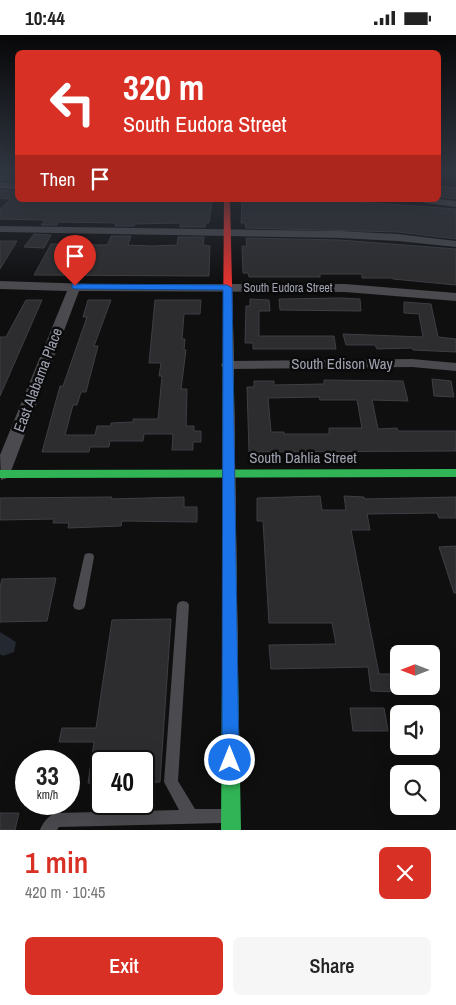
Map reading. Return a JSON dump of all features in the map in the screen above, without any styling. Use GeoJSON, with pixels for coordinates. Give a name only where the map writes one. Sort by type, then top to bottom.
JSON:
{"type":"FeatureCollection","features":[{"type":"Feature","properties":{"kind":"street"},"geometry":{"type":"LineString","coordinates":[[227,210],[231,823]]}},
{"type":"Feature","properties":{"kind":"street"},"geometry":{"type":"LineString","coordinates":[[0,229],[130,234],[397,236],[456,244]]}},
{"type":"Feature","properties":{"kind":"street","name":"South Eudora Street"},"geometry":{"type":"LineString","coordinates":[[0,285],[366,289],[456,297]]}},
{"type":"Feature","properties":{"kind":"street","name":"East Alabama Place"},"geometry":{"type":"LineString","coordinates":[[1,474],[75,286]]}},
{"type":"Feature","properties":{"kind":"street","name":"South Edison Way"},"geometry":{"type":"LineString","coordinates":[[228,365],[402,363],[456,367]]}},
{"type":"Feature","properties":{"kind":"street","name":"South Dahlia Street"},"geometry":{"type":"LineString","coordinates":[[1,474],[456,473]]}},
{"type":"Feature","properties":{"kind":"lane"},"geometry":{"type":"LineString","coordinates":[[79,606],[89,557]]}},
{"type":"Feature","properties":{"kind":"lane"},"geometry":{"type":"LineString","coordinates":[[183,605],[171,782],[191,817]]}},
{"type":"Feature","properties":{"kind":"lane"},"geometry":{"type":"LineString","coordinates":[[47,830],[56,820],[191,817],[231,823]]}},
{"type":"Feature","properties":{"kind":"shaded area"},"geometry":{"type":"Polygon","coordinates":[[[0,632],[16,642],[14,652],[3,656],[0,654],[0,632]]]}},
{"type":"Feature","properties":{"kind":"building"},"geometry":{"type":"Polygon","coordinates":[[[0,210],[211,210],[209,223],[206,223],[205,227],[180,227],[180,223],[115,226],[116,223],[58,222],[57,225],[41,225],[45,220],[0,219],[0,210]]]}},
{"type":"Feature","properties":{"kind":"building"},"geometry":{"type":"Polygon","coordinates":[[[242,210],[456,210],[456,239],[398,232],[246,228],[245,223],[241,223],[242,210]]]}},
{"type":"Feature","properties":{"kind":"building"},"geometry":{"type":"Polygon","coordinates":[[[34,234],[51,235],[44,248],[24,247],[34,234]]]}},
{"type":"Feature","properties":{"kind":"building"},"geometry":{"type":"Polygon","coordinates":[[[111,236],[131,236],[128,245],[151,246],[177,245],[178,237],[204,237],[203,245],[210,246],[209,276],[34,275],[51,244],[106,245],[111,236]]]}},
{"type":"Feature","properties":{"kind":"building"},"geometry":{"type":"Polygon","coordinates":[[[246,238],[340,240],[456,249],[456,285],[393,278],[362,278],[362,274],[320,274],[320,277],[249,277],[248,273],[243,273],[242,246],[247,246],[246,238]]]}},
{"type":"Feature","properties":{"kind":"building"},"geometry":{"type":"Polygon","coordinates":[[[0,241],[17,241],[0,269],[0,241]]]}},
{"type":"Feature","properties":{"kind":"building"},"geometry":{"type":"Polygon","coordinates":[[[250,299],[269,300],[270,311],[259,311],[259,336],[334,336],[336,349],[253,349],[253,343],[245,343],[246,306],[250,306],[250,299]]]}},
{"type":"Feature","properties":{"kind":"building"},"geometry":{"type":"Polygon","coordinates":[[[279,299],[360,299],[361,311],[280,310],[279,299]]]}},
{"type":"Feature","properties":{"kind":"building"},"geometry":{"type":"Polygon","coordinates":[[[26,300],[42,300],[0,396],[0,337],[6,337],[26,300]]]}},
{"type":"Feature","properties":{"kind":"building"},"geometry":{"type":"Polygon","coordinates":[[[88,300],[111,300],[94,346],[98,346],[86,392],[81,392],[77,405],[73,405],[65,435],[95,435],[97,426],[111,426],[111,423],[133,422],[133,419],[158,419],[162,376],[159,376],[161,363],[149,363],[155,300],[201,300],[200,314],[184,314],[182,339],[185,339],[184,350],[186,350],[181,389],[187,389],[186,426],[194,426],[194,431],[201,431],[201,442],[193,442],[193,450],[172,450],[173,434],[144,434],[143,441],[110,441],[109,447],[90,447],[89,452],[42,452],[60,386],[63,386],[87,317],[83,317],[88,300]]]}},
{"type":"Feature","properties":{"kind":"building"},"geometry":{"type":"Polygon","coordinates":[[[404,302],[431,304],[438,337],[456,339],[456,352],[413,350],[412,348],[377,349],[375,345],[346,345],[343,334],[423,337],[419,314],[404,313],[404,302]]]}},
{"type":"Feature","properties":{"kind":"building"},"geometry":{"type":"Polygon","coordinates":[[[432,379],[451,381],[454,397],[434,396],[432,379]]]}},
{"type":"Feature","properties":{"kind":"building"},"geometry":{"type":"Polygon","coordinates":[[[324,380],[403,381],[408,401],[372,400],[378,429],[456,431],[456,451],[249,452],[247,387],[254,387],[254,381],[274,381],[274,385],[324,384],[324,380]],[[319,397],[268,398],[271,432],[284,432],[284,434],[329,434],[329,428],[362,428],[357,400],[320,400],[319,397]]]}},
{"type":"Feature","properties":{"kind":"building"},"geometry":{"type":"Polygon","coordinates":[[[320,496],[322,510],[346,510],[344,496],[364,497],[365,499],[456,497],[456,518],[439,518],[437,513],[367,514],[370,530],[351,530],[379,674],[390,674],[390,692],[371,691],[368,667],[271,669],[269,645],[336,644],[332,623],[269,623],[263,521],[257,521],[257,498],[320,496]]]}},
{"type":"Feature","properties":{"kind":"building"},"geometry":{"type":"Polygon","coordinates":[[[112,497],[111,499],[184,497],[184,507],[197,507],[197,522],[122,521],[121,526],[68,528],[69,523],[53,523],[54,519],[0,520],[0,498],[112,497]]]}},
{"type":"Feature","properties":{"kind":"building"},"geometry":{"type":"Polygon","coordinates":[[[456,546],[456,593],[454,593],[439,547],[456,546]]]}},
{"type":"Feature","properties":{"kind":"building"},"geometry":{"type":"Polygon","coordinates":[[[56,578],[47,621],[0,622],[0,587],[2,579],[56,578]]]}},
{"type":"Feature","properties":{"kind":"building"},"geometry":{"type":"Polygon","coordinates":[[[171,619],[160,782],[155,782],[155,750],[93,750],[94,742],[59,742],[62,728],[96,728],[112,620],[171,619]]]}},
{"type":"Feature","properties":{"kind":"building"},"geometry":{"type":"Polygon","coordinates":[[[350,708],[384,708],[388,731],[353,731],[350,708]]]}},
{"type":"Feature","properties":{"kind":"building"},"geometry":{"type":"Polygon","coordinates":[[[0,813],[15,813],[15,815],[19,815],[15,830],[0,830],[0,813]]]}},
{"type":"Feature","properties":{"kind":"traffic: fast"},"geometry":{"type":"LineString","coordinates":[[0,474],[456,473]]}},
{"type":"Feature","properties":{"kind":"traffic: fast"},"geometry":{"type":"LineString","coordinates":[[230,672],[231,830]]}},
{"type":"Feature","properties":{"kind":"traffic: slow"},"geometry":{"type":"LineString","coordinates":[[228,324],[230,672]]}},
{"type":"Feature","properties":{"kind":"traffic: jam"},"geometry":{"type":"LineString","coordinates":[[227,210],[228,324]]}},
{"type":"Feature","properties":{"kind":"route"},"geometry":{"type":"LineString","coordinates":[[75,286],[92,288],[227,288],[230,760]]}}]}
